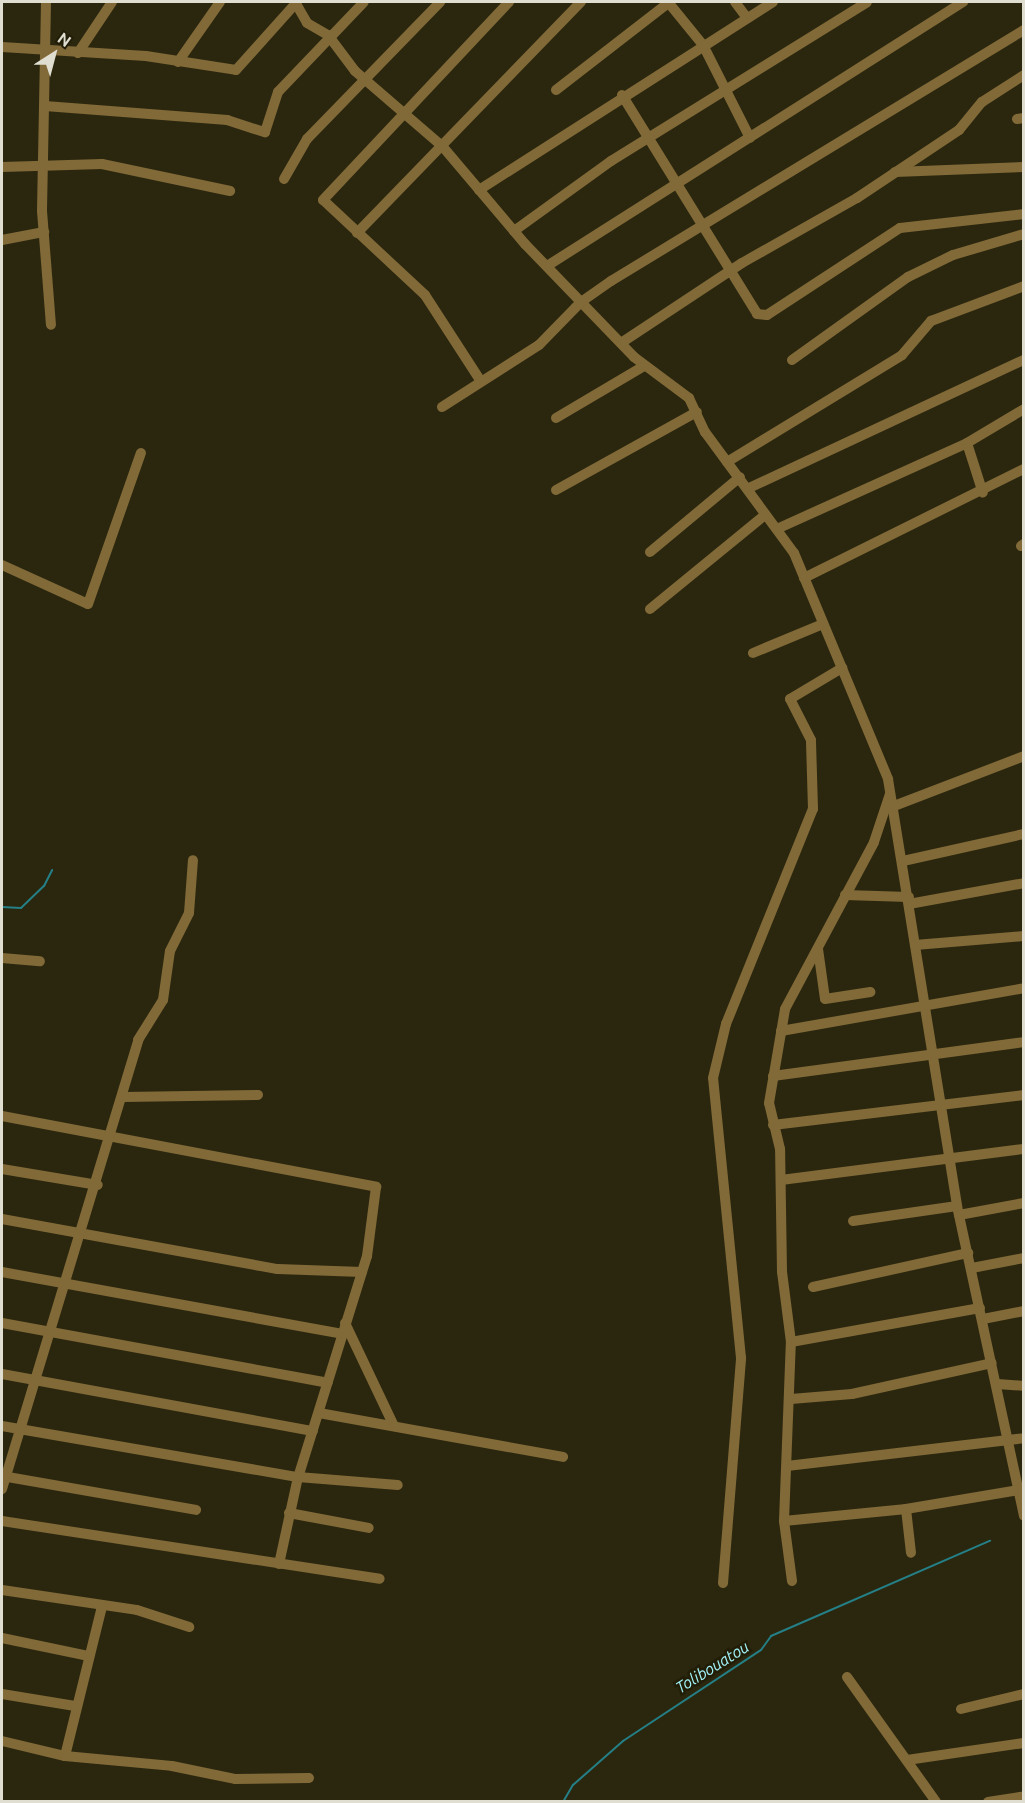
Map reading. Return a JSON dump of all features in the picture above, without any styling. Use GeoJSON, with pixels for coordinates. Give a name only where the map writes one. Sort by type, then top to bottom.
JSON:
{"type":"FeatureCollection","features":[{"type":"Feature","properties":{"kind":"street"},"geometry":{"type":"LineString","coordinates":[[46,2],[44,232],[51,325]]}},
{"type":"Feature","properties":{"kind":"street"},"geometry":{"type":"LineString","coordinates":[[78,53],[112,2]]}},
{"type":"Feature","properties":{"kind":"street"},"geometry":{"type":"LineString","coordinates":[[178,62],[220,2]]}},
{"type":"Feature","properties":{"kind":"street"},"geometry":{"type":"LineString","coordinates":[[2,47],[239,69],[296,2],[306,23],[328,35],[366,78],[404,115],[443,147],[514,231],[621,344],[644,366],[689,398],[727,462],[749,488],[765,515],[779,528],[804,578],[877,745],[894,806],[958,1210],[1021,1489],[1023,1516]]}},
{"type":"Feature","properties":{"kind":"street"},"geometry":{"type":"LineString","coordinates":[[45,106],[227,120],[265,132],[278,92],[328,35],[364,2]]}},
{"type":"Feature","properties":{"kind":"street"},"geometry":{"type":"LineString","coordinates":[[284,179],[308,139],[440,2]]}},
{"type":"Feature","properties":{"kind":"street"},"geometry":{"type":"LineString","coordinates":[[480,380],[425,295],[357,233],[323,197],[404,115],[509,2]]}},
{"type":"Feature","properties":{"kind":"street"},"geometry":{"type":"LineString","coordinates":[[357,233],[443,147],[581,2]]}},
{"type":"Feature","properties":{"kind":"street"},"geometry":{"type":"LineString","coordinates":[[555,90],[668,2],[703,45],[750,138]]}},
{"type":"Feature","properties":{"kind":"street"},"geometry":{"type":"LineString","coordinates":[[735,2],[747,18]]}},
{"type":"Feature","properties":{"kind":"street"},"geometry":{"type":"LineString","coordinates":[[479,190],[622,95],[773,2]]}},
{"type":"Feature","properties":{"kind":"street"},"geometry":{"type":"LineString","coordinates":[[514,231],[648,139],[867,2]]}},
{"type":"Feature","properties":{"kind":"street"},"geometry":{"type":"LineString","coordinates":[[547,266],[963,2]]}},
{"type":"Feature","properties":{"kind":"street"},"geometry":{"type":"LineString","coordinates":[[442,407],[480,380],[539,345],[581,302],[705,228],[1023,30]]}},
{"type":"Feature","properties":{"kind":"street"},"geometry":{"type":"LineString","coordinates":[[621,344],[731,270],[959,130],[982,102],[1023,75]]}},
{"type":"Feature","properties":{"kind":"street"},"geometry":{"type":"LineString","coordinates":[[622,95],[675,186],[705,228],[757,314],[767,315],[900,228],[1023,214]]}},
{"type":"Feature","properties":{"kind":"street"},"geometry":{"type":"LineString","coordinates":[[2,167],[43,163],[102,164],[230,191]]}},
{"type":"Feature","properties":{"kind":"street"},"geometry":{"type":"LineString","coordinates":[[892,173],[1023,167]]}},
{"type":"Feature","properties":{"kind":"street"},"geometry":{"type":"LineString","coordinates":[[2,240],[44,232]]}},
{"type":"Feature","properties":{"kind":"street"},"geometry":{"type":"LineString","coordinates":[[792,360],[908,277],[953,255],[1023,234]]}},
{"type":"Feature","properties":{"kind":"street"},"geometry":{"type":"LineString","coordinates":[[727,462],[902,355],[931,321],[1023,286]]}},
{"type":"Feature","properties":{"kind":"street"},"geometry":{"type":"LineString","coordinates":[[749,488],[1023,360]]}},
{"type":"Feature","properties":{"kind":"street"},"geometry":{"type":"LineString","coordinates":[[556,418],[644,366]]}},
{"type":"Feature","properties":{"kind":"street"},"geometry":{"type":"LineString","coordinates":[[779,528],[967,443],[1023,409]]}},
{"type":"Feature","properties":{"kind":"street"},"geometry":{"type":"LineString","coordinates":[[556,490],[697,412]]}},
{"type":"Feature","properties":{"kind":"street"},"geometry":{"type":"LineString","coordinates":[[967,443],[983,493]]}},
{"type":"Feature","properties":{"kind":"street"},"geometry":{"type":"LineString","coordinates":[[2,565],[88,604],[141,453]]}},
{"type":"Feature","properties":{"kind":"street"},"geometry":{"type":"LineString","coordinates":[[804,578],[983,493],[1023,468]]}},
{"type":"Feature","properties":{"kind":"street"},"geometry":{"type":"LineString","coordinates":[[650,552],[740,477]]}},
{"type":"Feature","properties":{"kind":"street"},"geometry":{"type":"LineString","coordinates":[[650,609],[765,515]]}},
{"type":"Feature","properties":{"kind":"street"},"geometry":{"type":"LineString","coordinates":[[753,653],[823,624]]}},
{"type":"Feature","properties":{"kind":"street"},"geometry":{"type":"LineString","coordinates":[[723,1583],[741,1358],[713,1078],[726,1024],[813,809],[811,740],[790,699],[842,668]]}},
{"type":"Feature","properties":{"kind":"street"},"geometry":{"type":"LineString","coordinates":[[894,806],[1023,756]]}},
{"type":"Feature","properties":{"kind":"street"},"geometry":{"type":"LineString","coordinates":[[792,1581],[784,1521],[791,1399],[791,1342],[782,1272],[780,1180],[773,1125],[773,1076],[788,1002],[877,834],[890,792]]}},
{"type":"Feature","properties":{"kind":"street"},"geometry":{"type":"LineString","coordinates":[[903,861],[1023,834]]}},
{"type":"Feature","properties":{"kind":"street"},"geometry":{"type":"LineString","coordinates":[[2,1490],[4,1476],[53,1332],[98,1185],[138,1040],[163,1000],[170,951],[189,913],[193,860]]}},
{"type":"Feature","properties":{"kind":"street"},"geometry":{"type":"LineString","coordinates":[[845,895],[909,901],[1023,883]]}},
{"type":"Feature","properties":{"kind":"street"},"geometry":{"type":"LineString","coordinates":[[915,945],[1023,936]]}},
{"type":"Feature","properties":{"kind":"street"},"geometry":{"type":"LineString","coordinates":[[818,946],[825,999],[870,992]]}},
{"type":"Feature","properties":{"kind":"street"},"geometry":{"type":"LineString","coordinates":[[2,958],[39,961]]}},
{"type":"Feature","properties":{"kind":"street"},"geometry":{"type":"LineString","coordinates":[[781,1031],[925,1008],[1023,988]]}},
{"type":"Feature","properties":{"kind":"street"},"geometry":{"type":"LineString","coordinates":[[773,1076],[1023,1042]]}},
{"type":"Feature","properties":{"kind":"street"},"geometry":{"type":"LineString","coordinates":[[124,1097],[258,1095]]}},
{"type":"Feature","properties":{"kind":"street"},"geometry":{"type":"LineString","coordinates":[[773,1125],[1023,1095]]}},
{"type":"Feature","properties":{"kind":"street"},"geometry":{"type":"LineString","coordinates":[[2,1116],[374,1184],[378,1190],[374,1220],[362,1272],[298,1477],[279,1564]]}},
{"type":"Feature","properties":{"kind":"street"},"geometry":{"type":"LineString","coordinates":[[780,1180],[1023,1149]]}},
{"type":"Feature","properties":{"kind":"street"},"geometry":{"type":"LineString","coordinates":[[2,1169],[98,1185]]}},
{"type":"Feature","properties":{"kind":"street"},"geometry":{"type":"LineString","coordinates":[[853,1221],[1023,1203]]}},
{"type":"Feature","properties":{"kind":"street"},"geometry":{"type":"LineString","coordinates":[[2,1219],[278,1269],[362,1272]]}},
{"type":"Feature","properties":{"kind":"street"},"geometry":{"type":"LineString","coordinates":[[813,1287],[968,1253]]}},
{"type":"Feature","properties":{"kind":"street"},"geometry":{"type":"LineString","coordinates":[[972,1268],[1023,1258]]}},
{"type":"Feature","properties":{"kind":"street"},"geometry":{"type":"LineString","coordinates":[[2,1272],[344,1328]]}},
{"type":"Feature","properties":{"kind":"street"},"geometry":{"type":"LineString","coordinates":[[791,1342],[982,1314],[1023,1311]]}},
{"type":"Feature","properties":{"kind":"street"},"geometry":{"type":"LineString","coordinates":[[2,1323],[328,1383]]}},
{"type":"Feature","properties":{"kind":"street"},"geometry":{"type":"LineString","coordinates":[[344,1328],[394,1426]]}},
{"type":"Feature","properties":{"kind":"street"},"geometry":{"type":"LineString","coordinates":[[791,1399],[852,1394],[992,1363]]}},
{"type":"Feature","properties":{"kind":"street"},"geometry":{"type":"LineString","coordinates":[[2,1374],[314,1431]]}},
{"type":"Feature","properties":{"kind":"street"},"geometry":{"type":"LineString","coordinates":[[997,1384],[1023,1386]]}},
{"type":"Feature","properties":{"kind":"street"},"geometry":{"type":"LineString","coordinates":[[319,1413],[563,1457]]}},
{"type":"Feature","properties":{"kind":"street"},"geometry":{"type":"LineString","coordinates":[[2,1426],[298,1477],[398,1485]]}},
{"type":"Feature","properties":{"kind":"street"},"geometry":{"type":"LineString","coordinates":[[787,1466],[1023,1438]]}},
{"type":"Feature","properties":{"kind":"street"},"geometry":{"type":"LineString","coordinates":[[4,1476],[196,1510]]}},
{"type":"Feature","properties":{"kind":"street"},"geometry":{"type":"LineString","coordinates":[[784,1521],[906,1509],[1021,1489]]}},
{"type":"Feature","properties":{"kind":"street"},"geometry":{"type":"LineString","coordinates":[[906,1509],[911,1553]]}},
{"type":"Feature","properties":{"kind":"street"},"geometry":{"type":"LineString","coordinates":[[289,1513],[369,1528]]}},
{"type":"Feature","properties":{"kind":"street"},"geometry":{"type":"LineString","coordinates":[[2,1521],[380,1579]]}},
{"type":"Feature","properties":{"kind":"street"},"geometry":{"type":"LineString","coordinates":[[2,1590],[102,1607],[137,1610],[189,1627]]}},
{"type":"Feature","properties":{"kind":"street"},"geometry":{"type":"LineString","coordinates":[[65,1756],[75,1706],[102,1607]]}},
{"type":"Feature","properties":{"kind":"street"},"geometry":{"type":"LineString","coordinates":[[2,1638],[89,1656]]}},
{"type":"Feature","properties":{"kind":"street"},"geometry":{"type":"LineString","coordinates":[[847,1677],[936,1802]]}},
{"type":"Feature","properties":{"kind":"street"},"geometry":{"type":"LineString","coordinates":[[2,1694],[75,1706]]}},
{"type":"Feature","properties":{"kind":"street"},"geometry":{"type":"LineString","coordinates":[[961,1709],[1023,1694]]}},
{"type":"Feature","properties":{"kind":"street"},"geometry":{"type":"LineString","coordinates":[[2,1741],[65,1756],[172,1766],[235,1779],[309,1778]]}},
{"type":"Feature","properties":{"kind":"street"},"geometry":{"type":"LineString","coordinates":[[907,1760],[1023,1743]]}},
{"type":"Feature","properties":{"kind":"street"},"geometry":{"type":"LineString","coordinates":[[988,1802],[1023,1796]]}},
{"type":"Feature","properties":{"kind":"waterway"},"geometry":{"type":"LineString","coordinates":[[2,907],[21,908],[44,886],[52,870]]}},
{"type":"Feature","properties":{"kind":"waterway","name":"Tolibouatou"},"geometry":{"type":"LineString","coordinates":[[563,1802],[573,1785],[623,1741],[761,1650],[771,1636],[990,1541]]}}]}
